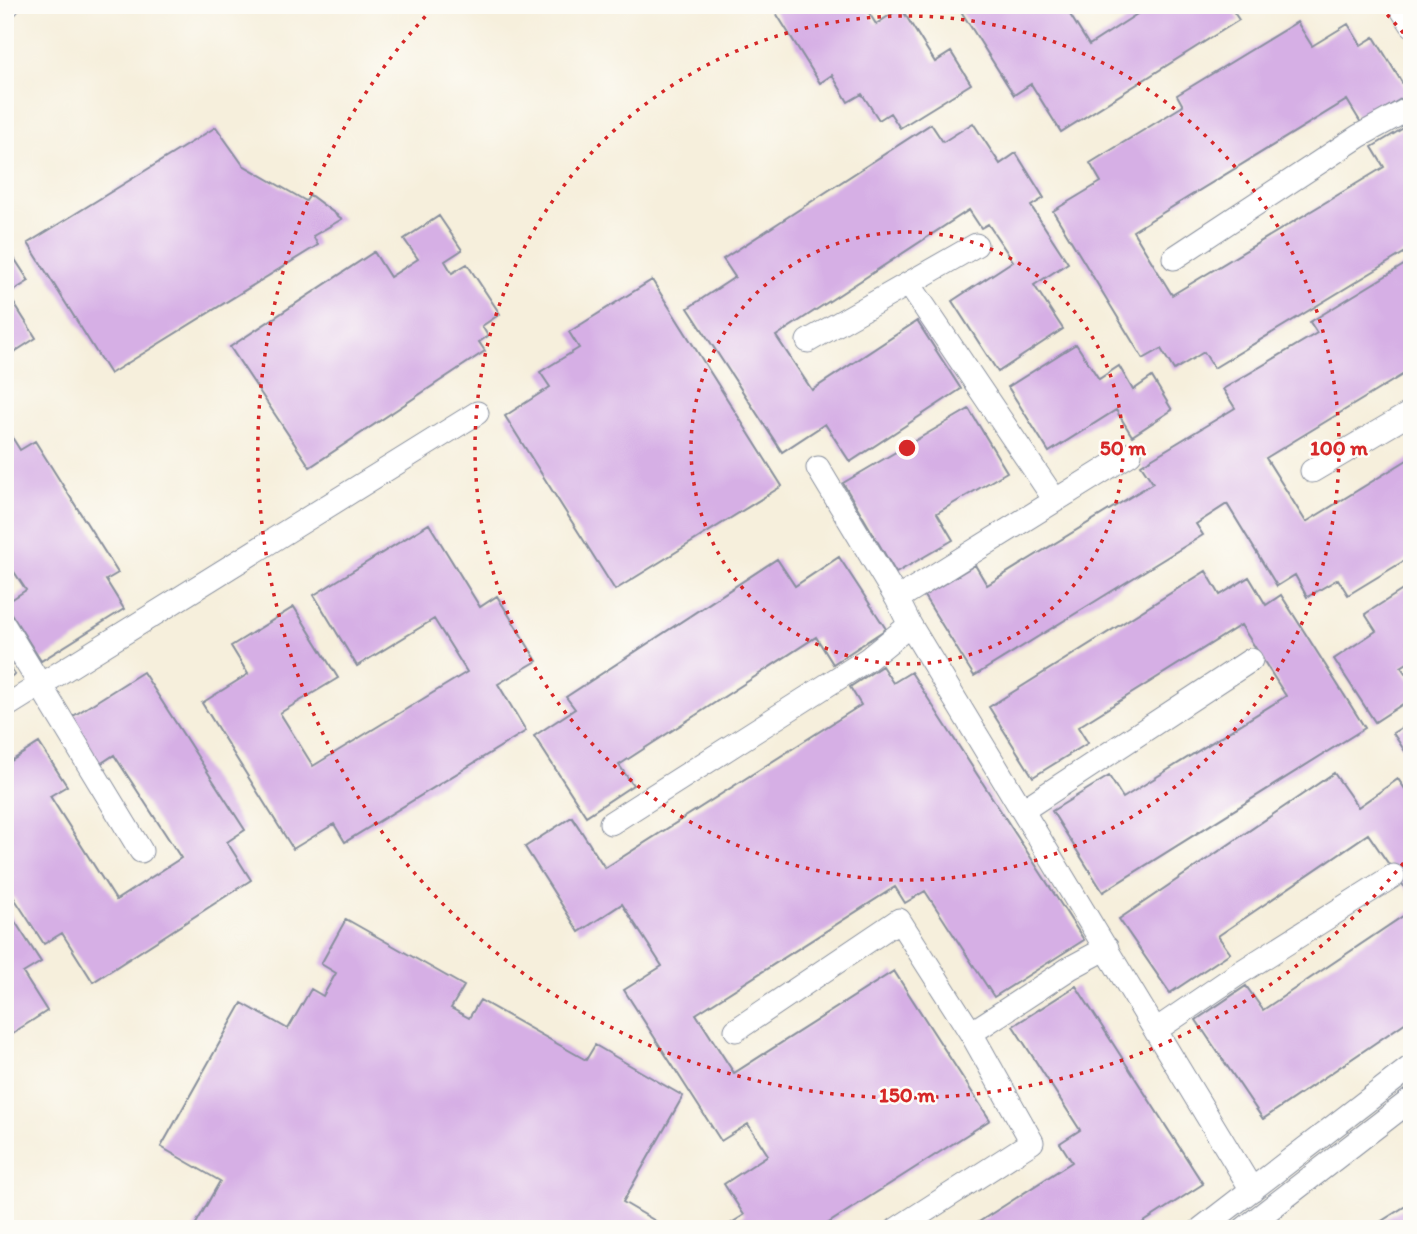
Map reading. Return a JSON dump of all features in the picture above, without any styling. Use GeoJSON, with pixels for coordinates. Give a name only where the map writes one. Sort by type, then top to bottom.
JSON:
{"type":"FeatureCollection","features":[{"type":"Feature","properties":{"kind":"street"},"geometry":{"type":"LineString","coordinates":[[1399,5],[1412,25]]}},
{"type":"Feature","properties":{"kind":"street"},"geometry":{"type":"LineString","coordinates":[[1174,257],[1359,136],[1412,107]]}},
{"type":"Feature","properties":{"kind":"street"},"geometry":{"type":"LineString","coordinates":[[808,341],[976,245]]}},
{"type":"Feature","properties":{"kind":"street"},"geometry":{"type":"LineString","coordinates":[[909,284],[1055,500]]}},
{"type":"Feature","properties":{"kind":"street"},"geometry":{"type":"LineString","coordinates":[[1312,471],[1412,412]]}},
{"type":"Feature","properties":{"kind":"street"},"geometry":{"type":"LineString","coordinates":[[5,707],[477,413]]}},
{"type":"Feature","properties":{"kind":"street"},"geometry":{"type":"LineString","coordinates":[[897,599],[1130,454]]}},
{"type":"Feature","properties":{"kind":"street"},"geometry":{"type":"LineString","coordinates":[[818,468],[1252,1190]]}},
{"type":"Feature","properties":{"kind":"street"},"geometry":{"type":"LineString","coordinates":[[611,823],[869,659],[910,625]]}},
{"type":"Feature","properties":{"kind":"street"},"geometry":{"type":"LineString","coordinates":[[5,627],[141,851]]}},
{"type":"Feature","properties":{"kind":"street"},"geometry":{"type":"LineString","coordinates":[[1023,810],[1251,660]]}},
{"type":"Feature","properties":{"kind":"street"},"geometry":{"type":"LineString","coordinates":[[1156,1030],[1392,876]]}},
{"type":"Feature","properties":{"kind":"street"},"geometry":{"type":"LineString","coordinates":[[736,1030],[899,920],[971,1033],[1032,1142],[897,1229]]}},
{"type":"Feature","properties":{"kind":"street"},"geometry":{"type":"LineString","coordinates":[[971,1033],[1070,968],[1107,948]]}},
{"type":"Feature","properties":{"kind":"street"},"geometry":{"type":"LineString","coordinates":[[1201,1229],[1412,1066]]}},
{"type":"Feature","properties":{"kind":"street"},"geometry":{"type":"LineString","coordinates":[[1244,1229],[1412,1100]]}},
{"type":"Feature","properties":{"kind":"building"},"geometry":{"type":"Polygon","coordinates":[[[771,5],[864,5],[876,24],[901,8],[935,62],[951,52],[971,84],[900,128],[890,113],[879,120],[862,94],[848,102],[832,75],[820,83],[771,5]]]}},
{"type":"Feature","properties":{"kind":"building"},"geometry":{"type":"Polygon","coordinates":[[[957,5],[1064,5],[1089,45],[1148,7],[1147,5],[1229,5],[1239,20],[1061,132],[1031,84],[1014,95],[957,5]]]}},
{"type":"Feature","properties":{"kind":"building"},"geometry":{"type":"Polygon","coordinates":[[[1297,22],[1312,46],[1348,24],[1361,45],[1374,37],[1409,94],[1361,123],[1347,100],[1133,231],[1172,295],[1384,167],[1372,147],[1412,123],[1412,248],[1214,368],[1204,352],[1174,370],[1161,349],[1143,359],[1053,211],[1101,182],[1090,163],[1183,106],[1177,95],[1297,22]]]}},
{"type":"Feature","properties":{"kind":"building"},"geometry":{"type":"Polygon","coordinates":[[[973,123],[1000,164],[1016,153],[1044,198],[1031,206],[1068,263],[1034,285],[1063,329],[998,372],[952,301],[1013,261],[988,224],[981,228],[969,210],[776,336],[812,390],[917,321],[961,389],[850,462],[825,424],[782,452],[688,308],[735,277],[723,259],[931,124],[943,142],[973,123]]]}},
{"type":"Feature","properties":{"kind":"building"},"geometry":{"type":"Polygon","coordinates":[[[216,127],[243,165],[306,201],[310,195],[342,219],[313,236],[318,245],[110,374],[28,243],[216,127]]]}},
{"type":"Feature","properties":{"kind":"building"},"geometry":{"type":"Polygon","coordinates":[[[439,216],[462,250],[445,261],[452,273],[467,264],[500,314],[482,326],[488,336],[479,342],[485,351],[310,467],[230,347],[374,252],[390,277],[418,259],[404,239],[439,216]]]}},
{"type":"Feature","properties":{"kind":"building"},"geometry":{"type":"Polygon","coordinates":[[[5,244],[29,281],[8,294],[36,338],[5,358],[5,244]]]}},
{"type":"Feature","properties":{"kind":"building"},"geometry":{"type":"Polygon","coordinates":[[[1412,260],[1412,369],[1266,458],[1306,522],[1412,457],[1412,556],[1348,595],[1338,579],[1307,597],[1295,575],[1277,586],[1227,504],[1196,524],[1203,535],[974,676],[924,596],[975,565],[987,585],[1153,483],[1141,465],[1235,408],[1223,389],[1317,333],[1310,322],[1412,260]]]}},
{"type":"Feature","properties":{"kind":"building"},"geometry":{"type":"Polygon","coordinates":[[[652,280],[782,486],[615,590],[505,416],[550,387],[540,372],[579,348],[569,332],[652,280]]]}},
{"type":"Feature","properties":{"kind":"building"},"geometry":{"type":"Polygon","coordinates":[[[1076,344],[1099,379],[1119,366],[1133,390],[1152,377],[1172,410],[1132,436],[1116,410],[1049,452],[1008,387],[1076,344]]]}},
{"type":"Feature","properties":{"kind":"building"},"geometry":{"type":"Polygon","coordinates":[[[969,409],[1007,472],[937,513],[953,540],[896,573],[843,483],[969,409]]]}},
{"type":"Feature","properties":{"kind":"building"},"geometry":{"type":"Polygon","coordinates":[[[5,426],[20,450],[35,441],[118,573],[106,580],[124,609],[41,661],[5,604],[26,590],[5,558],[5,426]]]}},
{"type":"Feature","properties":{"kind":"building"},"geometry":{"type":"Polygon","coordinates":[[[429,524],[480,607],[497,596],[537,661],[498,684],[526,731],[345,842],[334,824],[293,849],[202,703],[248,674],[231,646],[294,607],[338,678],[280,713],[313,766],[467,672],[434,619],[357,666],[314,595],[429,524]]]}},
{"type":"Feature","properties":{"kind":"building"},"geometry":{"type":"Polygon","coordinates":[[[839,557],[886,629],[833,664],[816,637],[619,765],[633,785],[586,816],[534,736],[575,709],[566,697],[777,559],[795,586],[839,557]]]}},
{"type":"Feature","properties":{"kind":"building"},"geometry":{"type":"Polygon","coordinates":[[[1206,571],[1220,595],[1249,577],[1266,605],[1281,595],[1365,728],[1103,892],[1052,811],[1109,776],[1123,798],[1286,696],[1241,625],[1078,727],[1088,743],[1033,777],[989,707],[1206,571]]]}},
{"type":"Feature","properties":{"kind":"building"},"geometry":{"type":"Polygon","coordinates":[[[1412,584],[1412,660],[1401,667],[1412,683],[1412,698],[1375,722],[1334,659],[1376,631],[1365,614],[1412,584]]]}},
{"type":"Feature","properties":{"kind":"building"},"geometry":{"type":"Polygon","coordinates":[[[5,659],[15,674],[5,680],[5,659]]]}},
{"type":"Feature","properties":{"kind":"building"},"geometry":{"type":"Polygon","coordinates":[[[882,666],[893,683],[911,672],[1084,940],[994,997],[925,891],[905,903],[895,887],[696,1014],[734,1073],[894,971],[990,1120],[819,1229],[722,1229],[744,1215],[724,1184],[768,1155],[748,1124],[721,1141],[624,990],[662,966],[622,904],[579,932],[525,847],[572,817],[605,868],[861,705],[850,687],[882,666]]]}},
{"type":"Feature","properties":{"kind":"building"},"geometry":{"type":"Polygon","coordinates":[[[143,672],[245,830],[227,842],[251,880],[93,982],[62,933],[44,944],[5,884],[5,765],[39,743],[67,786],[50,796],[116,900],[181,858],[114,755],[97,766],[67,720],[143,672]]]}},
{"type":"Feature","properties":{"kind":"building"},"geometry":{"type":"Polygon","coordinates":[[[1412,721],[1412,762],[1393,733],[1412,721]]]}},
{"type":"Feature","properties":{"kind":"building"},"geometry":{"type":"Polygon","coordinates":[[[1334,773],[1358,807],[1398,779],[1412,799],[1412,898],[1368,834],[1218,936],[1230,953],[1170,993],[1119,919],[1334,773]]]}},
{"type":"Feature","properties":{"kind":"building"},"geometry":{"type":"Polygon","coordinates":[[[5,906],[41,962],[23,973],[47,1011],[5,1038],[5,906]]]}},
{"type":"Feature","properties":{"kind":"building"},"geometry":{"type":"Polygon","coordinates":[[[1412,910],[1412,1018],[1263,1119],[1196,1020],[1246,986],[1263,1010],[1412,910]]]}},
{"type":"Feature","properties":{"kind":"building"},"geometry":{"type":"Polygon","coordinates":[[[346,919],[464,986],[451,1008],[469,1018],[480,1000],[586,1060],[595,1045],[683,1096],[623,1202],[669,1229],[193,1229],[220,1181],[161,1147],[242,1003],[288,1029],[311,989],[323,996],[336,973],[321,964],[346,919]]]}},
{"type":"Feature","properties":{"kind":"building"},"geometry":{"type":"Polygon","coordinates":[[[1076,986],[1203,1184],[1133,1229],[968,1229],[1072,1162],[1060,1143],[1080,1130],[1013,1026],[1076,986]]]}},
{"type":"Feature","properties":{"kind":"building"},"geometry":{"type":"Polygon","coordinates":[[[1412,1202],[1412,1229],[1369,1229],[1412,1202]]]}}]}
